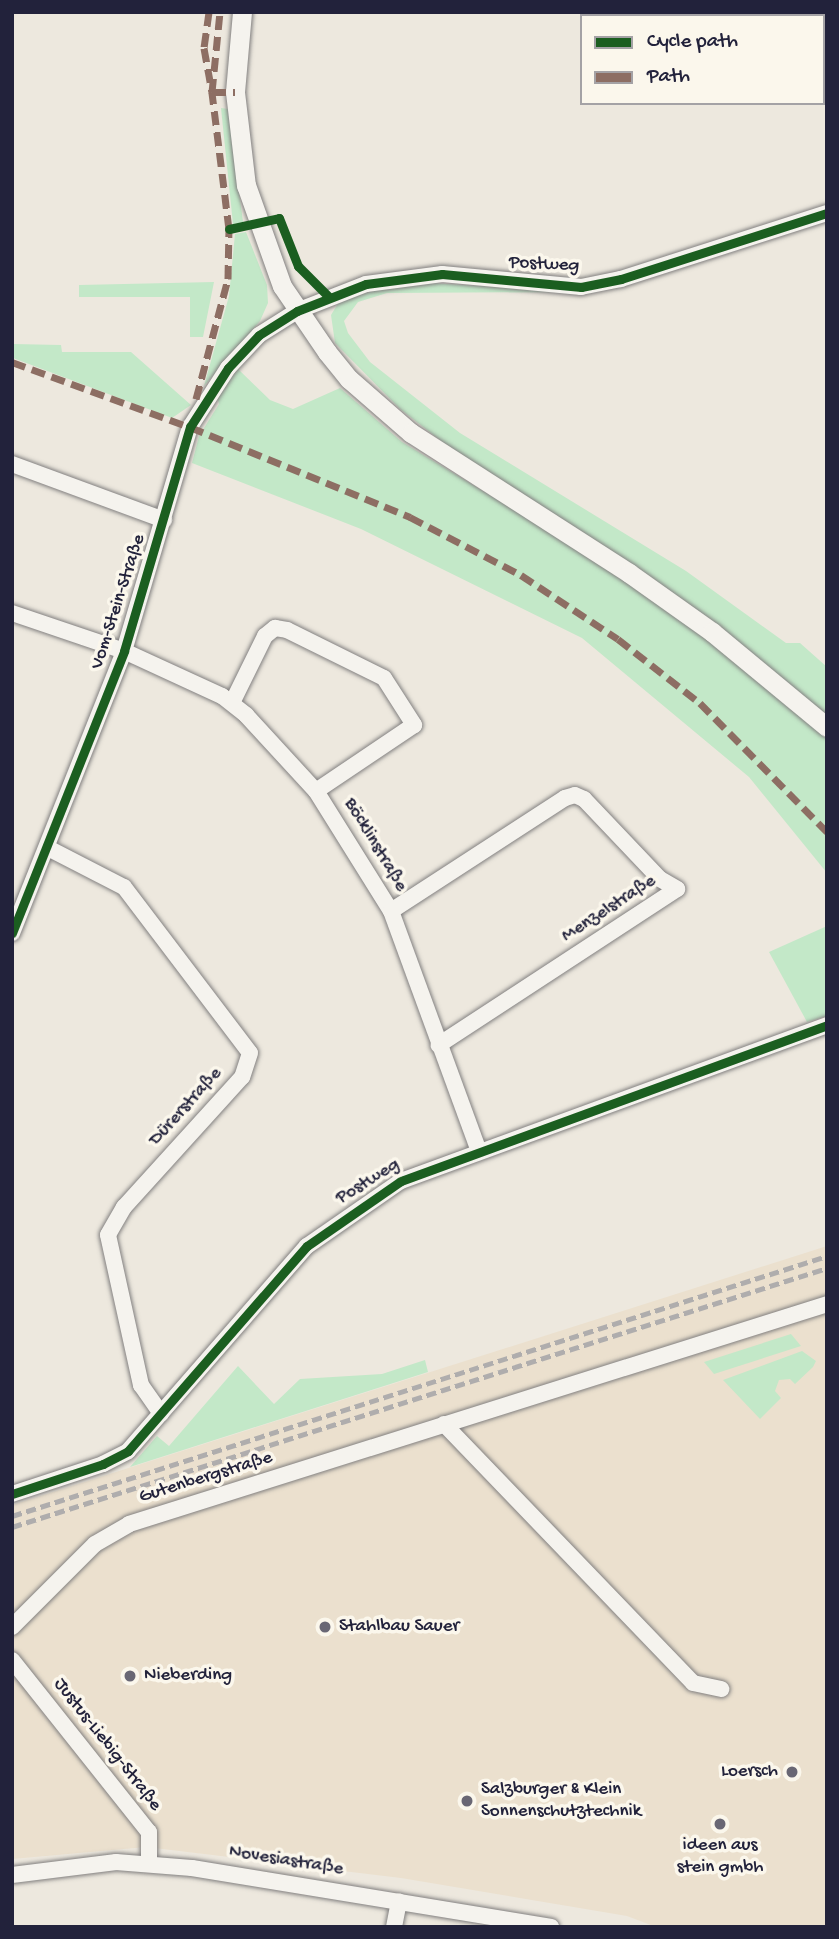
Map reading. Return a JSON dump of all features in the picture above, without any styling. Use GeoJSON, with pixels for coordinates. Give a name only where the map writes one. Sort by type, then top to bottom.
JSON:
{"type":"FeatureCollection","features":[{"type":"Feature","properties":{"kind":"street"},"geometry":{"type":"LineString","coordinates":[[242,12],[235,92],[246,185],[270,257],[297,311],[349,379],[411,433],[629,573],[733,648],[827,727]]}},
{"type":"Feature","properties":{"kind":"street","name":"Postweg"},"geometry":{"type":"LineString","coordinates":[[297,311],[366,284],[411,276],[442,274],[558,286],[621,279],[827,213]]}},
{"type":"Feature","properties":{"kind":"street","name":"Vom-Stein-Straße"},"geometry":{"type":"LineString","coordinates":[[12,933],[48,848],[124,650],[190,427],[228,368],[259,335],[297,311]]}},
{"type":"Feature","properties":{"kind":"street"},"geometry":{"type":"LineString","coordinates":[[12,464],[164,520]]}},
{"type":"Feature","properties":{"kind":"street","name":"Böcklinstraße"},"geometry":{"type":"LineString","coordinates":[[12,613],[124,650],[232,703],[316,791],[391,911],[478,1149]]}},
{"type":"Feature","properties":{"kind":"street"},"geometry":{"type":"LineString","coordinates":[[232,703],[265,636],[275,628],[287,630],[384,678],[414,725],[316,791]]}},
{"type":"Feature","properties":{"kind":"street","name":"Menzelstraße"},"geometry":{"type":"LineString","coordinates":[[391,911],[565,798],[575,795],[584,799],[660,879],[677,889],[439,1045]]}},
{"type":"Feature","properties":{"kind":"street","name":"Dürerstraße"},"geometry":{"type":"LineString","coordinates":[[48,848],[124,887],[250,1053],[242,1077],[124,1207],[108,1234],[141,1385],[161,1414]]}},
{"type":"Feature","properties":{"kind":"street","name":"Postweg"},"geometry":{"type":"LineString","coordinates":[[12,1494],[112,1461],[135,1444],[315,1239],[401,1181],[478,1149],[827,1026]]}},
{"type":"Feature","properties":{"kind":"street","name":"Gutenbergstraße"},"geometry":{"type":"LineString","coordinates":[[12,1627],[95,1544],[120,1528],[827,1304]]}},
{"type":"Feature","properties":{"kind":"street"},"geometry":{"type":"LineString","coordinates":[[444,1424],[694,1683],[721,1689]]}},
{"type":"Feature","properties":{"kind":"street","name":"Justus-Liebig-Straße"},"geometry":{"type":"LineString","coordinates":[[12,1660],[149,1832],[149,1864]]}},
{"type":"Feature","properties":{"kind":"street","name":"Novesiastraße"},"geometry":{"type":"LineString","coordinates":[[12,1875],[87,1864],[149,1864],[551,1927]]}},
{"type":"Feature","properties":{"kind":"street"},"geometry":{"type":"LineString","coordinates":[[394,1927],[398,1901]]}},
{"type":"Feature","properties":{"kind":"shaded area"},"geometry":{"type":"Polygon","coordinates":[[[827,1246],[827,1927],[656,1927],[627,1916],[401,1878],[146,1847],[12,1859],[12,1505],[827,1246]]]}},
{"type":"Feature","properties":{"kind":"green space"},"geometry":{"type":"Polygon","coordinates":[[[221,108],[228,109],[243,222],[233,224],[221,108]]]}},
{"type":"Feature","properties":{"kind":"green space"},"geometry":{"type":"Polygon","coordinates":[[[246,232],[267,285],[268,303],[260,321],[204,386],[229,296],[235,234],[246,232]]]}},
{"type":"Feature","properties":{"kind":"green space"},"geometry":{"type":"Polygon","coordinates":[[[214,282],[203,337],[190,337],[190,297],[79,297],[79,285],[214,282]]]}},
{"type":"Feature","properties":{"kind":"green space"},"geometry":{"type":"Polygon","coordinates":[[[431,283],[582,292],[387,293],[358,302],[344,321],[348,333],[370,362],[460,433],[686,571],[786,643],[800,643],[827,667],[827,716],[718,625],[445,444],[400,409],[335,343],[331,315],[339,302],[384,287],[431,283]]]}},
{"type":"Feature","properties":{"kind":"green space"},"geometry":{"type":"Polygon","coordinates":[[[13,344],[61,345],[62,352],[131,352],[191,405],[172,418],[13,358],[13,344]]]}},
{"type":"Feature","properties":{"kind":"green space"},"geometry":{"type":"Polygon","coordinates":[[[238,369],[270,400],[293,409],[340,388],[402,442],[579,549],[702,635],[788,704],[827,738],[827,873],[749,777],[582,638],[361,529],[192,463],[199,436],[219,404],[217,397],[238,369]]]}},
{"type":"Feature","properties":{"kind":"green space"},"geometry":{"type":"Polygon","coordinates":[[[827,926],[827,1016],[807,1022],[769,952],[827,926]]]}},
{"type":"Feature","properties":{"kind":"green space"},"geometry":{"type":"Polygon","coordinates":[[[791,1334],[801,1346],[714,1374],[704,1362],[791,1334]]]}},
{"type":"Feature","properties":{"kind":"green space"},"geometry":{"type":"Polygon","coordinates":[[[802,1351],[816,1361],[813,1367],[795,1384],[790,1379],[779,1380],[775,1391],[781,1398],[760,1419],[723,1380],[802,1351]]]}},
{"type":"Feature","properties":{"kind":"green space"},"geometry":{"type":"Polygon","coordinates":[[[425,1360],[428,1372],[130,1467],[157,1436],[169,1446],[238,1366],[274,1404],[300,1379],[382,1374],[425,1360]]]}},
{"type":"Feature","properties":{"kind":"railway"},"geometry":{"type":"LineString","coordinates":[[12,1516],[827,1256]]}},
{"type":"Feature","properties":{"kind":"railway"},"geometry":{"type":"LineString","coordinates":[[12,1527],[827,1268]]}},
{"type":"Feature","properties":{"kind":"marked path"},"geometry":{"type":"LineString","coordinates":[[209,12],[204,48],[212,92],[235,92]]}},
{"type":"Feature","properties":{"kind":"marked path"},"geometry":{"type":"LineString","coordinates":[[196,399],[228,279],[229,229],[212,92],[220,12]]}},
{"type":"Feature","properties":{"kind":"marked path"},"geometry":{"type":"LineString","coordinates":[[12,362],[190,427],[410,517],[521,575],[618,639],[700,703],[827,832]]}},
{"type":"Feature","properties":{"kind":"cycle path"},"geometry":{"type":"LineString","coordinates":[[12,933],[124,651],[190,427],[228,368],[259,335],[297,311],[366,284],[442,274],[581,287],[621,279],[827,213]]}},
{"type":"Feature","properties":{"kind":"cycle path"},"geometry":{"type":"LineString","coordinates":[[229,229],[279,218],[298,266],[328,296]]}},
{"type":"Feature","properties":{"kind":"cycle path"},"geometry":{"type":"LineString","coordinates":[[12,1494],[103,1464],[128,1451],[307,1246],[401,1181],[827,1025]]}},
{"type":"Feature","properties":{"kind":"place","name":"Stahlbau Sauer"},"geometry":{"type":"Point","coordinates":[325,1627]}},
{"type":"Feature","properties":{"kind":"place","name":"Nieberding"},"geometry":{"type":"Point","coordinates":[130,1676]}},
{"type":"Feature","properties":{"kind":"place","name":"Loersch"},"geometry":{"type":"Point","coordinates":[792,1772]}},
{"type":"Feature","properties":{"kind":"place","name":"Salzburger & Klein Sonnenschutztechnik"},"geometry":{"type":"Point","coordinates":[467,1801]}},
{"type":"Feature","properties":{"kind":"place","name":"ideen aus stein gmbh"},"geometry":{"type":"Point","coordinates":[720,1824]}}]}
